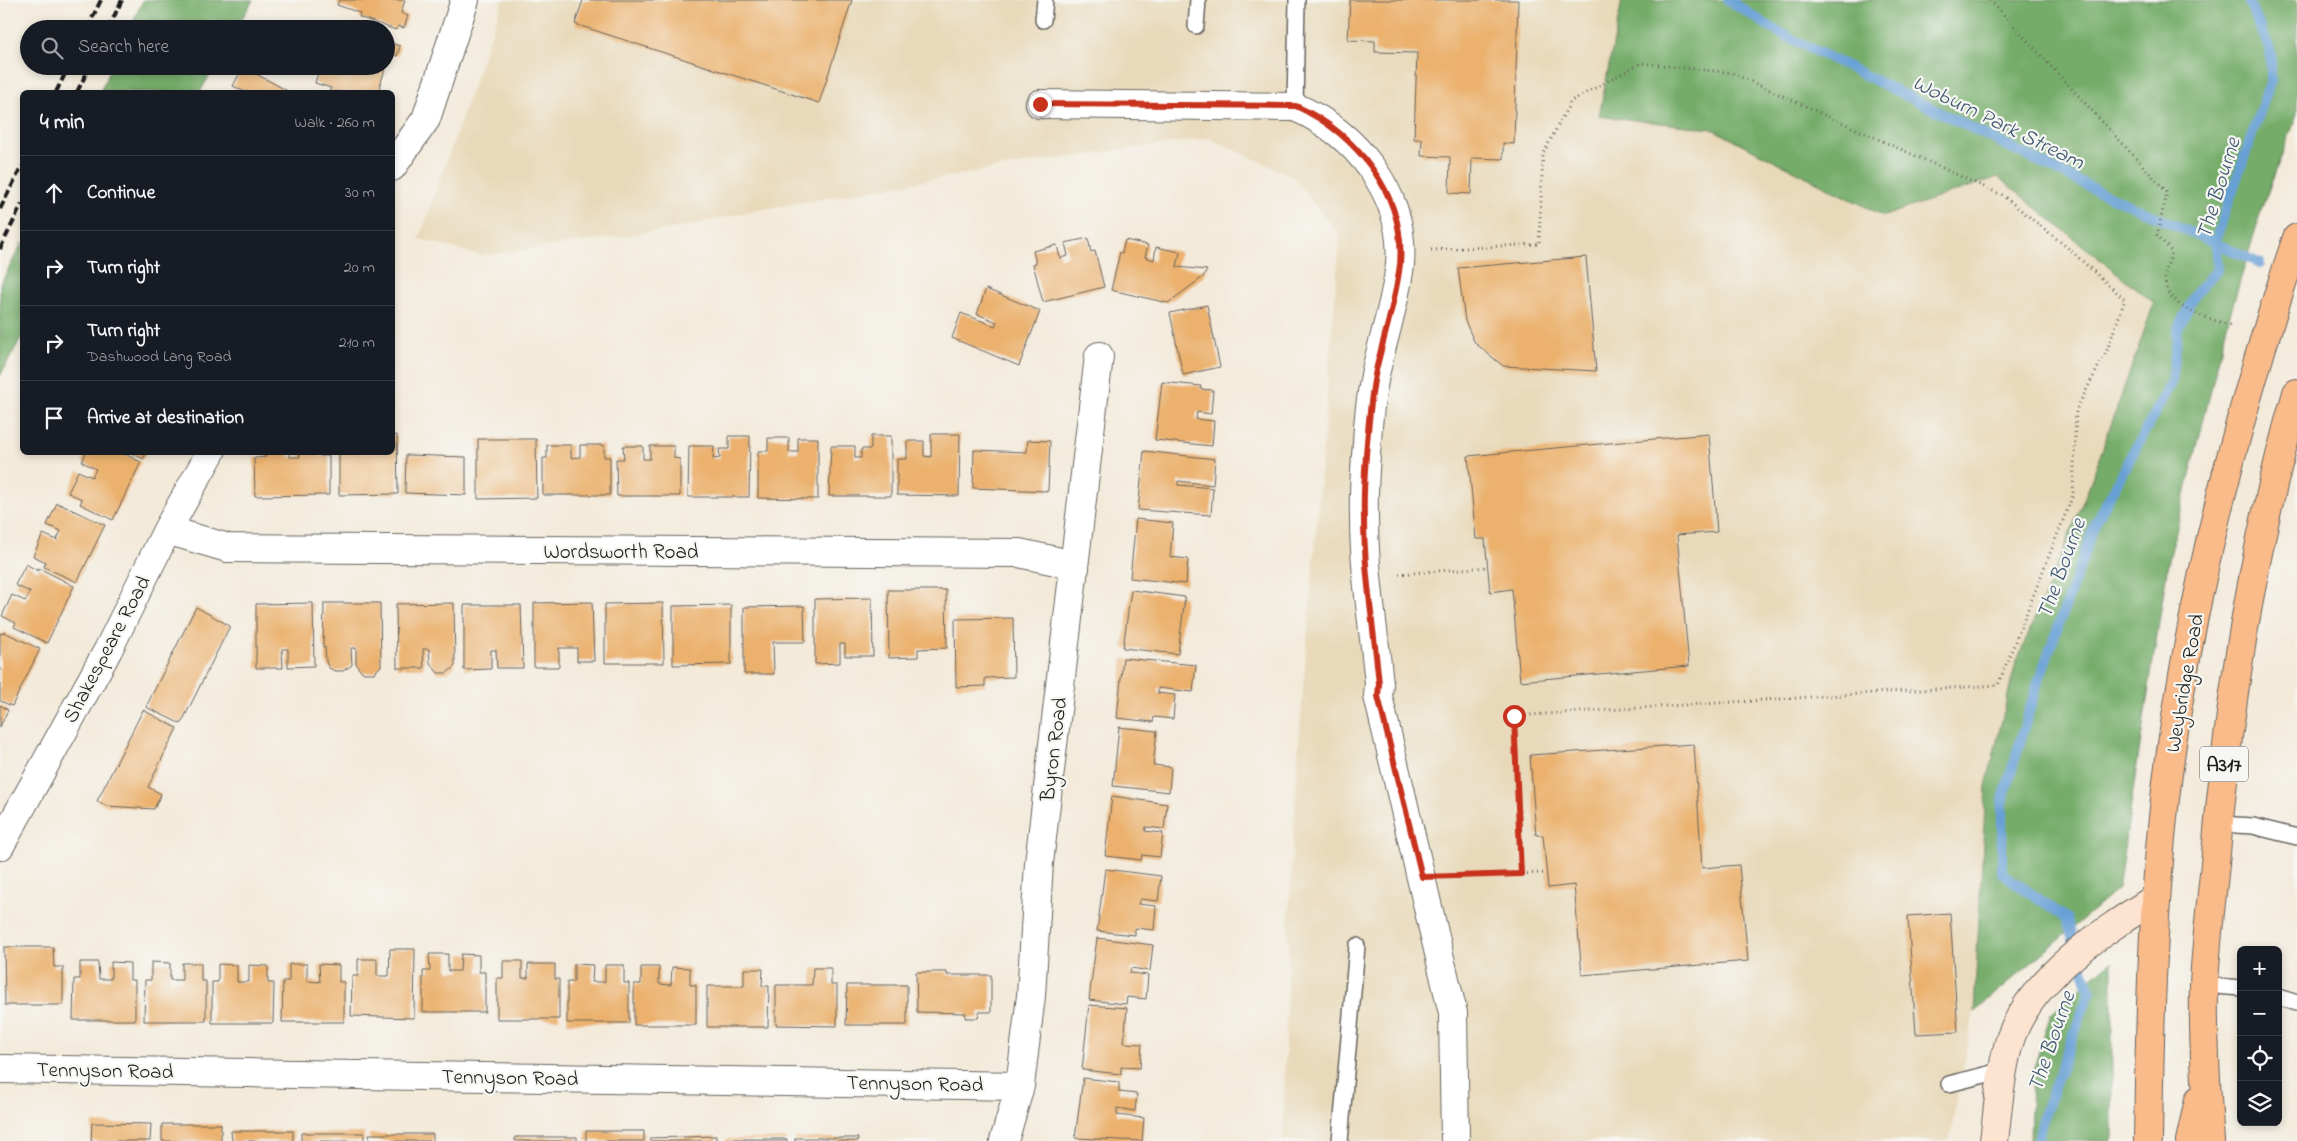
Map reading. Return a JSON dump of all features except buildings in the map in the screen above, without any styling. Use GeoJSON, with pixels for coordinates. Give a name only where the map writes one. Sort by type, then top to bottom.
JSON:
{"type":"FeatureCollection","features":[{"type":"Feature","properties":{"kind":"main road","name":"Weybridge Road"},"geometry":{"type":"LineString","coordinates":[[2148,1141],[2152,958],[2156,898],[2172,745],[2189,642],[2217,508],[2262,342],[2297,238]]}},
{"type":"Feature","properties":{"kind":"main road","name":"A317"},"geometry":{"type":"LineString","coordinates":[[2210,1141],[2205,1074],[2204,985],[2218,824],[2240,646],[2276,471],[2297,392]]}},
{"type":"Feature","properties":{"kind":"main road"},"geometry":{"type":"LineString","coordinates":[[2190,1141],[2205,1074]]}},
{"type":"Feature","properties":{"kind":"street"},"geometry":{"type":"LineString","coordinates":[[395,163],[426,119],[465,0]]}},
{"type":"Feature","properties":{"kind":"street"},"geometry":{"type":"LineString","coordinates":[[1040,104],[1296,106],[1316,116],[1347,138],[1370,164],[1390,202],[1397,230],[1400,262],[1392,310],[1375,376],[1368,434],[1364,518],[1368,576],[1379,684],[1378,696],[1453,1013],[1455,1141]]}},
{"type":"Feature","properties":{"kind":"street","name":"Byron Road"},"geometry":{"type":"LineString","coordinates":[[1004,1141],[1020,1086],[1031,996],[1039,864],[1099,356]]}},
{"type":"Feature","properties":{"kind":"street","name":"Shakespeare Road"},"geometry":{"type":"LineString","coordinates":[[0,846],[108,650],[167,530],[208,455]]}},
{"type":"Feature","properties":{"kind":"street","name":"Wordsworth Road"},"geometry":{"type":"LineString","coordinates":[[167,530],[228,548],[1019,553],[1056,561],[1075,568]]}},
{"type":"Feature","properties":{"kind":"street"},"geometry":{"type":"LineString","coordinates":[[1994,1141],[2010,1042],[2025,1009],[2050,977],[2092,942],[2156,898]]}},
{"type":"Feature","properties":{"kind":"street","name":"Tennyson Road"},"geometry":{"type":"LineString","coordinates":[[0,1069],[1020,1086]]}},
{"type":"Feature","properties":{"kind":"lane"},"geometry":{"type":"LineString","coordinates":[[1043,20],[1045,0]]}},
{"type":"Feature","properties":{"kind":"lane"},"geometry":{"type":"LineString","coordinates":[[1196,26],[1198,0]]}},
{"type":"Feature","properties":{"kind":"lane"},"geometry":{"type":"LineString","coordinates":[[1296,106],[1297,0]]}},
{"type":"Feature","properties":{"kind":"lane"},"geometry":{"type":"LineString","coordinates":[[2218,824],[2253,826],[2297,834]]}},
{"type":"Feature","properties":{"kind":"lane"},"geometry":{"type":"LineString","coordinates":[[1340,1141],[1357,946]]}},
{"type":"Feature","properties":{"kind":"lane"},"geometry":{"type":"LineString","coordinates":[[2204,985],[2237,988]]}},
{"type":"Feature","properties":{"kind":"lane"},"geometry":{"type":"LineString","coordinates":[[2282,998],[2297,1003]]}},
{"type":"Feature","properties":{"kind":"lane"},"geometry":{"type":"LineString","coordinates":[[1949,1084],[2004,1070]]}},
{"type":"Feature","properties":{"kind":"path"},"geometry":{"type":"LineString","coordinates":[[1990,0],[2167,192],[2158,222],[2157,235],[2172,252],[2165,279],[2170,297],[2196,314],[2232,326]]}},
{"type":"Feature","properties":{"kind":"path"},"geometry":{"type":"LineString","coordinates":[[1399,252],[1539,244],[1542,154],[1571,101],[1642,63],[1732,74],[2002,195],[2068,248],[2125,300],[2107,350],[2076,410],[2073,495],[1998,685],[1514,716],[1521,874]]}},
{"type":"Feature","properties":{"kind":"path"},"geometry":{"type":"LineString","coordinates":[[1368,576],[1488,568]]}},
{"type":"Feature","properties":{"kind":"path"},"geometry":{"type":"LineString","coordinates":[[1422,877],[1547,873]]}},
{"type":"Feature","properties":{"kind":"shaded area"},"geometry":{"type":"Polygon","coordinates":[[[503,0],[1622,0],[1599,116],[1712,129],[1884,216],[1998,177],[2154,303],[2089,487],[2015,666],[1986,786],[1974,1012],[1949,1141],[1283,1141],[1289,909],[1299,739],[1340,236],[1292,176],[1209,138],[1021,164],[752,211],[678,228],[482,256],[419,239],[503,0]]]}},
{"type":"Feature","properties":{"kind":"green space"},"geometry":{"type":"Polygon","coordinates":[[[143,0],[253,0],[241,20],[134,20],[143,0]]]}},
{"type":"Feature","properties":{"kind":"green space"},"geometry":{"type":"Polygon","coordinates":[[[1622,0],[2297,0],[2297,115],[2263,205],[2228,321],[2168,564],[2118,889],[1974,1012],[1986,786],[2015,666],[2089,487],[2154,303],[1998,177],[1884,216],[1712,129],[1599,116],[1622,0]]]}},
{"type":"Feature","properties":{"kind":"green space"},"geometry":{"type":"Polygon","coordinates":[[[108,75],[210,75],[201,90],[101,90],[108,75]]]}},
{"type":"Feature","properties":{"kind":"green space"},"geometry":{"type":"Polygon","coordinates":[[[20,247],[20,340],[0,376],[0,285],[20,247]]]}},
{"type":"Feature","properties":{"kind":"green space"},"geometry":{"type":"Polygon","coordinates":[[[2112,961],[2112,1141],[2030,1141],[2032,1074],[2051,1013],[2112,961]]]}},
{"type":"Feature","properties":{"kind":"waterway","name":"Woburn Park Stream"},"geometry":{"type":"LineString","coordinates":[[1728,0],[1778,32],[2098,191],[2260,263]]}},
{"type":"Feature","properties":{"kind":"waterway","name":"The Bourne"},"geometry":{"type":"LineString","coordinates":[[2038,1141],[2044,1114],[2090,991],[2066,918],[2002,873],[2002,803],[2036,688],[2095,524],[2172,381],[2178,328],[2196,293],[2218,269],[2215,241],[2271,80],[2271,52],[2248,0]]}},
{"type":"Feature","properties":{"kind":"railway"},"geometry":{"type":"LineString","coordinates":[[91,20],[101,0]]}},
{"type":"Feature","properties":{"kind":"railway"},"geometry":{"type":"LineString","coordinates":[[112,20],[122,0]]}},
{"type":"Feature","properties":{"kind":"railway"},"geometry":{"type":"LineString","coordinates":[[57,90],[64,75]]}},
{"type":"Feature","properties":{"kind":"railway"},"geometry":{"type":"LineString","coordinates":[[78,90],[86,75]]}},
{"type":"Feature","properties":{"kind":"railway"},"geometry":{"type":"LineString","coordinates":[[0,209],[20,170]]}},
{"type":"Feature","properties":{"kind":"railway"},"geometry":{"type":"LineString","coordinates":[[0,249],[20,208]]}},
{"type":"Feature","properties":{"kind":"route"},"geometry":{"type":"LineString","coordinates":[[1040,104],[1296,106],[1316,116],[1347,138],[1370,164],[1390,202],[1397,230],[1400,262],[1392,310],[1375,376],[1367,443],[1364,518],[1379,684],[1378,696],[1422,877],[1521,874],[1514,716]]}}]}
